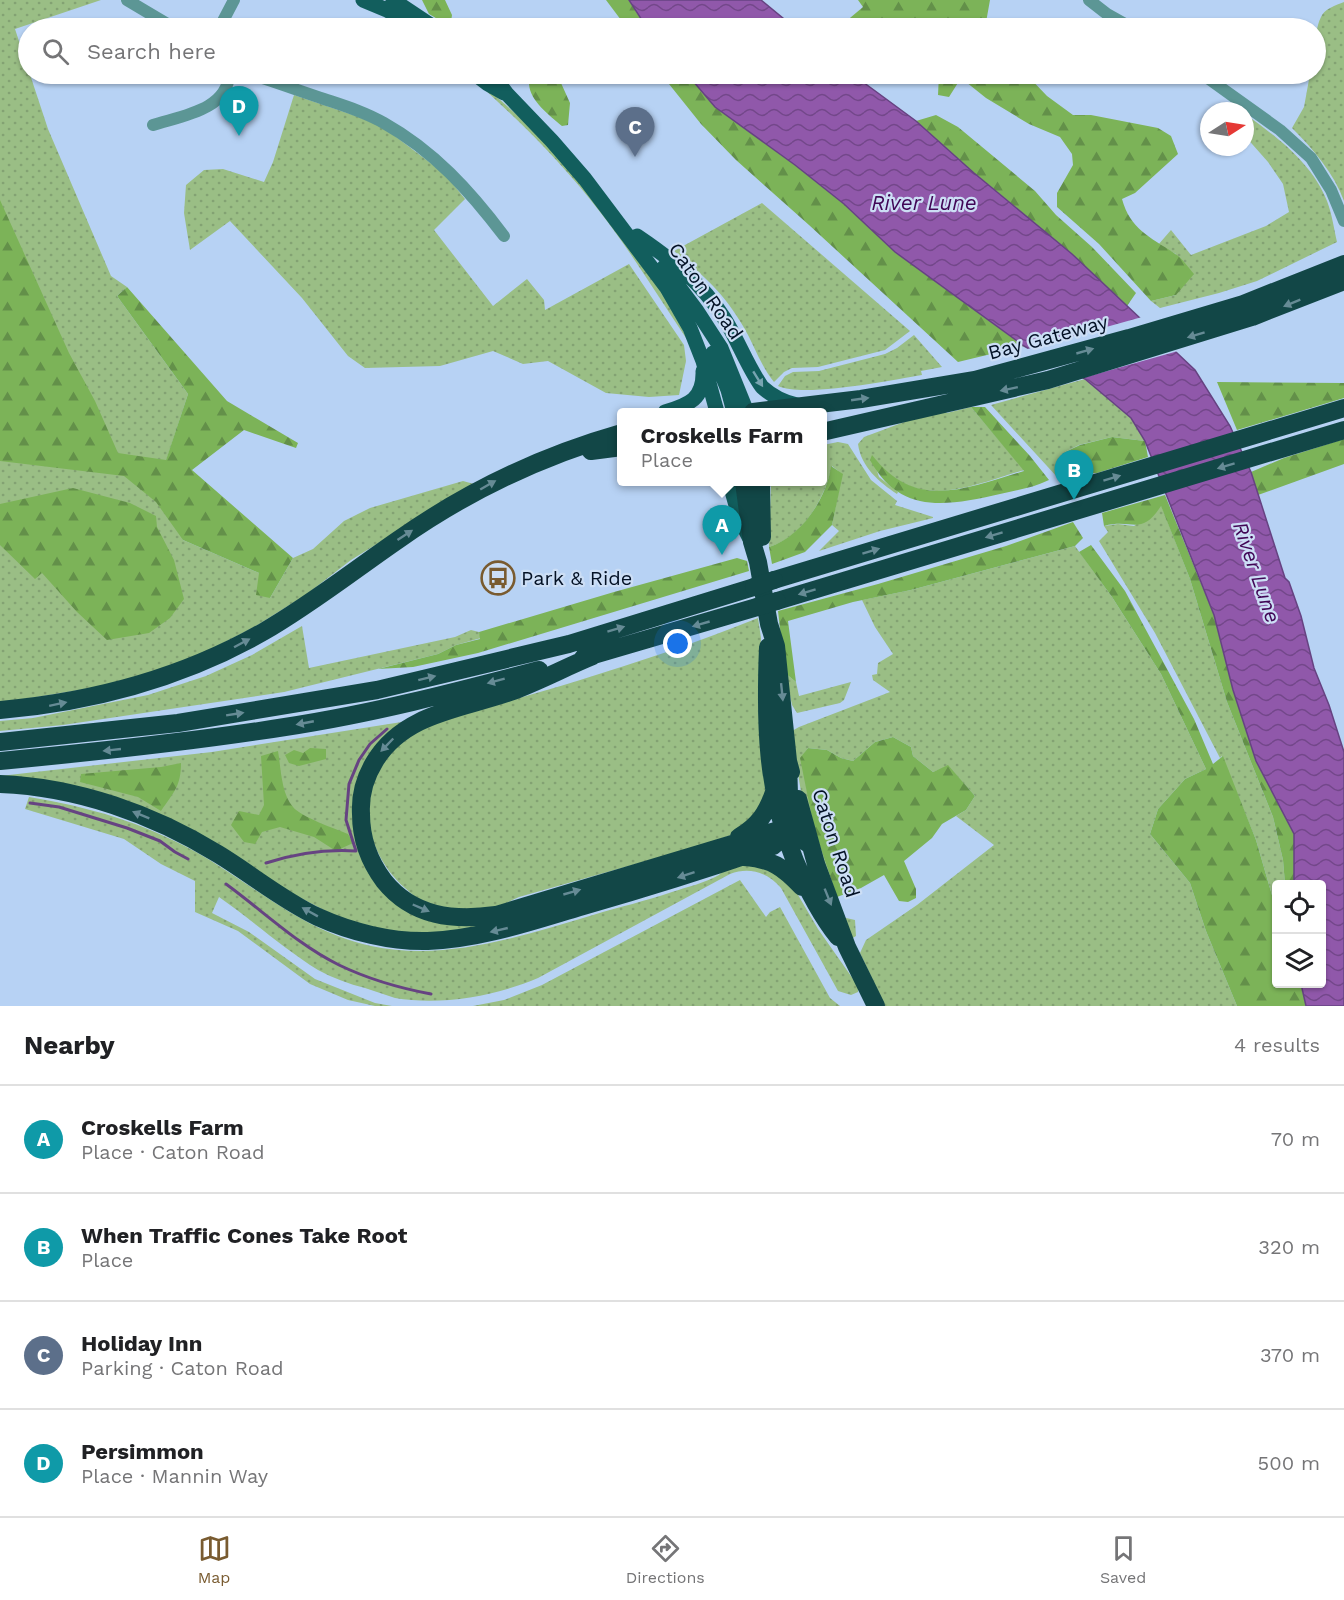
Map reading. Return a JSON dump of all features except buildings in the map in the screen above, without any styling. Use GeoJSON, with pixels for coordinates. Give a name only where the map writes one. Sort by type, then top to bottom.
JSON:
{"type":"FeatureCollection","features":[{"type":"Feature","properties":{"kind":"highway"},"geometry":{"type":"LineString","coordinates":[[1334,273],[1344,253]]}},
{"type":"Feature","properties":{"kind":"highway","name":"Bay Gateway"},"geometry":{"type":"LineString","coordinates":[[786,408],[861,399],[975,380],[1152,331],[1233,304],[1293,277],[1334,273]]}},
{"type":"Feature","properties":{"kind":"highway","name":"Bay Gateway"},"geometry":{"type":"LineString","coordinates":[[827,431],[1048,380],[1252,317],[1334,273]]}},
{"type":"Feature","properties":{"kind":"highway"},"geometry":{"type":"LineString","coordinates":[[0,742],[178,723],[376,690],[569,644],[1344,408]]}},
{"type":"Feature","properties":{"kind":"highway"},"geometry":{"type":"LineString","coordinates":[[0,761],[135,748],[286,727],[463,690],[593,656],[1344,430]]}},
{"type":"Feature","properties":{"kind":"highway"},"geometry":{"type":"LineString","coordinates":[[0,710],[48,706],[110,693],[166,676],[217,656],[261,633],[318,598],[399,539],[497,480],[548,457],[617,434]]}},
{"type":"Feature","properties":{"kind":"highway"},"geometry":{"type":"LineString","coordinates":[[548,457],[617,448]]}},
{"type":"Feature","properties":{"kind":"highway"},"geometry":{"type":"LineString","coordinates":[[752,542],[757,486]]}},
{"type":"Feature","properties":{"kind":"highway","name":"Caton Road"},"geometry":{"type":"LineString","coordinates":[[757,486],[762,538],[758,562]]}},
{"type":"Feature","properties":{"kind":"highway","name":"Caton Road"},"geometry":{"type":"LineString","coordinates":[[752,542],[758,562],[769,624],[776,646],[788,761],[810,845],[847,947]]}},
{"type":"Feature","properties":{"kind":"highway","name":"Caton Road"},"geometry":{"type":"LineString","coordinates":[[769,624],[766,729],[774,792],[785,832],[809,895],[823,918],[847,947]]}},
{"type":"Feature","properties":{"kind":"highway"},"geometry":{"type":"LineString","coordinates":[[593,656],[513,691],[435,714],[416,723],[390,742],[371,767],[360,804],[364,843],[378,873],[398,895],[421,909],[461,919],[496,915],[736,850],[782,867],[809,895]]}},
{"type":"Feature","properties":{"kind":"highway"},"geometry":{"type":"LineString","coordinates":[[0,784],[50,789],[125,809],[168,826],[218,854],[317,916],[348,929],[383,937],[427,941],[506,929],[785,832],[791,821],[788,761]]}},
{"type":"Feature","properties":{"kind":"highway"},"geometry":{"type":"LineString","coordinates":[[736,850],[769,807],[774,792]]}},
{"type":"Feature","properties":{"kind":"highway"},"geometry":{"type":"LineString","coordinates":[[785,832],[810,845]]}},
{"type":"Feature","properties":{"kind":"highway"},"geometry":{"type":"LineString","coordinates":[[847,947],[876,1006]]}},
{"type":"Feature","properties":{"kind":"main road"},"geometry":{"type":"LineString","coordinates":[[363,0],[398,8],[416,18]]}},
{"type":"Feature","properties":{"kind":"main road","name":"Caton Road"},"geometry":{"type":"LineString","coordinates":[[488,84],[507,94]]}},
{"type":"Feature","properties":{"kind":"main road","name":"Caton Road"},"geometry":{"type":"LineString","coordinates":[[500,84],[609,208],[667,288],[685,318],[703,361],[716,408]]}},
{"type":"Feature","properties":{"kind":"main road","name":"Caton Road"},"geometry":{"type":"LineString","coordinates":[[609,208],[637,236],[698,311],[722,348],[745,408]]}},
{"type":"Feature","properties":{"kind":"main road"},"geometry":{"type":"LineString","coordinates":[[637,236],[672,260],[712,300],[724,317],[762,387],[783,402],[802,406]]}},
{"type":"Feature","properties":{"kind":"main road"},"geometry":{"type":"LineString","coordinates":[[698,311],[705,336],[728,390],[733,408]]}},
{"type":"Feature","properties":{"kind":"main road"},"geometry":{"type":"LineString","coordinates":[[676,408],[688,404],[701,390],[704,380],[703,361]]}},
{"type":"Feature","properties":{"kind":"main road","name":"Caton Road"},"geometry":{"type":"LineString","coordinates":[[731,486],[742,524],[752,542]]}},
{"type":"Feature","properties":{"kind":"street"},"geometry":{"type":"LineString","coordinates":[[127,0],[157,18]]}},
{"type":"Feature","properties":{"kind":"street"},"geometry":{"type":"LineString","coordinates":[[1089,0],[1114,18]]}},
{"type":"Feature","properties":{"kind":"street"},"geometry":{"type":"LineString","coordinates":[[227,18],[235,1]]}},
{"type":"Feature","properties":{"kind":"street"},"geometry":{"type":"LineString","coordinates":[[153,125],[215,102],[220,98],[227,84]]}},
{"type":"Feature","properties":{"kind":"street"},"geometry":{"type":"LineString","coordinates":[[280,84],[357,110],[383,122],[406,137],[447,168],[483,207],[504,236]]}},
{"type":"Feature","properties":{"kind":"street"},"geometry":{"type":"LineString","coordinates":[[1216,84],[1280,130],[1311,158],[1331,190],[1344,221]]}},
{"type":"Feature","properties":{"kind":"green space"},"geometry":{"type":"Polygon","coordinates":[[[0,0],[101,0],[48,18],[18,18],[18,28],[15,29],[18,38],[18,84],[33,84],[48,129],[111,276],[127,287],[117,296],[188,394],[166,461],[183,540],[259,573],[270,598],[293,558],[313,549],[344,521],[370,508],[463,481],[474,484],[351,560],[307,594],[256,626],[204,653],[165,668],[104,686],[0,703],[0,0]]]}},
{"type":"Feature","properties":{"kind":"green space"},"geometry":{"type":"Polygon","coordinates":[[[422,0],[445,0],[452,15],[452,18],[436,18],[429,14],[422,0]]]}},
{"type":"Feature","properties":{"kind":"green space"},"geometry":{"type":"Polygon","coordinates":[[[606,0],[629,0],[641,18],[620,18],[606,0]]]}},
{"type":"Feature","properties":{"kind":"green space"},"geometry":{"type":"Polygon","coordinates":[[[858,0],[990,0],[987,18],[850,18],[863,7],[858,0]]]}},
{"type":"Feature","properties":{"kind":"green space"},"geometry":{"type":"Polygon","coordinates":[[[1344,2],[1344,201],[1335,181],[1322,162],[1292,128],[1304,107],[1308,84],[1326,84],[1326,18],[1320,18],[1334,6],[1344,2]]]}},
{"type":"Feature","properties":{"kind":"green space"},"geometry":{"type":"Polygon","coordinates":[[[478,84],[482,84],[535,131],[580,183],[662,286],[688,341],[600,212],[570,175],[503,106],[478,84]]]}},
{"type":"Feature","properties":{"kind":"green space"},"geometry":{"type":"Polygon","coordinates":[[[529,84],[561,84],[570,103],[568,125],[562,126],[541,107],[530,90],[529,84]]]}},
{"type":"Feature","properties":{"kind":"green space"},"geometry":{"type":"Polygon","coordinates":[[[669,84],[695,84],[715,107],[844,204],[895,252],[1024,346],[958,362],[736,160],[701,124],[669,84]]]}},
{"type":"Feature","properties":{"kind":"green space"},"geometry":{"type":"Polygon","coordinates":[[[939,84],[957,84],[949,97],[938,95],[939,84]]]}},
{"type":"Feature","properties":{"kind":"green space"},"geometry":{"type":"Polygon","coordinates":[[[968,84],[1036,84],[1047,96],[1073,115],[1091,115],[1158,128],[1171,136],[1178,154],[1135,193],[1122,199],[1130,218],[1136,225],[1149,237],[1177,255],[1194,274],[1176,295],[1151,301],[1099,244],[1057,207],[1057,193],[1073,165],[1072,154],[1060,137],[1029,124],[986,98],[968,84]]]}},
{"type":"Feature","properties":{"kind":"green space"},"geometry":{"type":"Polygon","coordinates":[[[294,95],[383,127],[445,174],[465,199],[434,230],[493,306],[527,279],[544,300],[545,310],[629,264],[684,345],[686,361],[679,395],[649,397],[606,393],[548,361],[523,364],[493,351],[440,366],[365,368],[348,356],[302,298],[230,221],[190,250],[184,213],[186,185],[204,170],[223,169],[264,182],[273,162],[294,95]]]}},
{"type":"Feature","properties":{"kind":"green space"},"geometry":{"type":"Polygon","coordinates":[[[936,115],[958,127],[1035,191],[1056,215],[1092,247],[1136,293],[1127,306],[1072,254],[974,173],[916,121],[936,115]]]}},
{"type":"Feature","properties":{"kind":"green space"},"geometry":{"type":"Polygon","coordinates":[[[1254,121],[1292,152],[1312,175],[1327,201],[1337,242],[1257,281],[1160,308],[1151,301],[1176,295],[1176,254],[1158,245],[1171,230],[1191,255],[1266,226],[1289,212],[1283,184],[1254,146],[1254,121]]]}},
{"type":"Feature","properties":{"kind":"green space"},"geometry":{"type":"Polygon","coordinates":[[[0,200],[69,353],[95,401],[118,453],[166,460],[188,394],[117,296],[127,287],[227,401],[298,443],[296,448],[244,430],[192,470],[293,558],[270,598],[256,595],[259,573],[183,540],[156,502],[124,476],[0,461],[0,200]]]}},
{"type":"Feature","properties":{"kind":"green space"},"geometry":{"type":"Polygon","coordinates":[[[762,203],[910,331],[885,350],[818,367],[792,368],[774,382],[728,303],[704,277],[674,251],[762,203]]]}},
{"type":"Feature","properties":{"kind":"green space"},"geometry":{"type":"Polygon","coordinates":[[[914,335],[942,367],[921,371],[922,375],[848,387],[807,390],[778,386],[785,376],[793,372],[819,371],[885,354],[914,335]]]}},
{"type":"Feature","properties":{"kind":"green space"},"geometry":{"type":"Polygon","coordinates":[[[1085,379],[1131,418],[1145,441],[1112,437],[1079,445],[1063,453],[1059,464],[1077,474],[1058,478],[991,405],[1085,379]]]}},
{"type":"Feature","properties":{"kind":"green space"},"geometry":{"type":"Polygon","coordinates":[[[1217,382],[1344,383],[1344,398],[1237,430],[1217,382]]]}},
{"type":"Feature","properties":{"kind":"green space"},"geometry":{"type":"Polygon","coordinates":[[[971,407],[1024,470],[962,488],[943,491],[924,490],[906,485],[889,474],[872,456],[879,477],[898,492],[897,494],[878,479],[863,460],[858,444],[864,437],[915,418],[944,410],[947,413],[971,407]]]}},
{"type":"Feature","properties":{"kind":"green space"},"geometry":{"type":"Polygon","coordinates":[[[971,407],[985,407],[1049,480],[1031,487],[980,498],[943,503],[926,502],[910,498],[896,490],[882,478],[870,460],[872,455],[889,473],[906,484],[924,490],[943,491],[962,488],[1024,471],[971,407]]]}},
{"type":"Feature","properties":{"kind":"green space"},"geometry":{"type":"Polygon","coordinates":[[[1112,437],[1145,441],[1148,457],[1097,473],[1077,474],[1058,464],[1063,453],[1080,445],[1112,437]]]}},
{"type":"Feature","properties":{"kind":"green space"},"geometry":{"type":"Polygon","coordinates":[[[1344,439],[1344,464],[1258,495],[1251,472],[1284,458],[1344,439]]]}},
{"type":"Feature","properties":{"kind":"green space"},"geometry":{"type":"Polygon","coordinates":[[[838,442],[848,444],[871,480],[897,501],[895,505],[933,518],[880,531],[819,551],[839,531],[832,525],[842,474],[832,466],[827,483],[827,444],[838,442]]]}},
{"type":"Feature","properties":{"kind":"green space"},"geometry":{"type":"Polygon","coordinates":[[[831,466],[843,474],[832,525],[805,552],[772,564],[769,547],[792,535],[802,525],[818,503],[827,486],[831,466]]]}},
{"type":"Feature","properties":{"kind":"green space"},"geometry":{"type":"Polygon","coordinates":[[[771,486],[826,486],[811,515],[802,525],[792,535],[769,547],[771,486]]]}},
{"type":"Feature","properties":{"kind":"green space"},"geometry":{"type":"Polygon","coordinates":[[[73,488],[130,503],[156,516],[157,527],[174,560],[184,599],[170,618],[149,633],[107,640],[77,612],[42,573],[35,579],[0,545],[0,504],[73,488]]]}},
{"type":"Feature","properties":{"kind":"green space"},"geometry":{"type":"Polygon","coordinates":[[[1165,495],[1214,615],[1233,690],[1256,761],[1294,834],[1294,880],[1285,880],[1283,860],[1273,817],[1227,702],[1190,579],[1161,506],[1148,521],[1136,525],[1104,526],[1102,513],[1165,495]]]}},
{"type":"Feature","properties":{"kind":"green space"},"geometry":{"type":"Polygon","coordinates":[[[1161,505],[1190,579],[1227,702],[1273,817],[1283,860],[1285,880],[1272,880],[1272,895],[1256,840],[1222,756],[1220,758],[1155,633],[1099,541],[1108,532],[1104,526],[1118,524],[1134,526],[1161,505]]]}},
{"type":"Feature","properties":{"kind":"green space"},"geometry":{"type":"Polygon","coordinates":[[[1073,522],[1083,538],[1075,546],[911,590],[853,602],[788,621],[796,682],[785,673],[778,611],[1006,546],[1073,522]]]}},
{"type":"Feature","properties":{"kind":"green space"},"geometry":{"type":"Polygon","coordinates":[[[1091,545],[1125,591],[1194,719],[1213,764],[1223,756],[1256,840],[1272,895],[1272,988],[1302,988],[1306,1006],[1237,1006],[1206,931],[1190,883],[1150,834],[1158,809],[1185,779],[1206,769],[1161,674],[1112,597],[1079,552],[1091,545]]]}},
{"type":"Feature","properties":{"kind":"green space"},"geometry":{"type":"Polygon","coordinates":[[[1075,546],[1112,597],[1161,674],[1206,769],[1185,779],[1158,809],[1150,834],[1190,883],[1206,931],[1237,1006],[885,1006],[860,953],[866,940],[917,905],[994,845],[956,816],[966,810],[975,796],[948,766],[933,772],[913,756],[911,747],[893,737],[875,742],[853,761],[841,758],[827,750],[808,748],[801,758],[814,828],[842,917],[855,920],[856,936],[851,939],[823,872],[811,835],[801,791],[792,731],[890,692],[873,680],[872,675],[877,674],[878,663],[893,654],[875,627],[862,600],[911,590],[1075,546]]]}},
{"type":"Feature","properties":{"kind":"green space"},"geometry":{"type":"Polygon","coordinates":[[[737,558],[747,561],[749,571],[478,653],[413,667],[378,669],[438,654],[456,645],[480,639],[479,632],[737,558]]]}},
{"type":"Feature","properties":{"kind":"green space"},"geometry":{"type":"Polygon","coordinates":[[[758,618],[761,638],[759,685],[767,785],[764,800],[746,830],[696,847],[519,897],[498,907],[484,910],[458,910],[431,906],[415,897],[391,874],[373,840],[368,803],[372,785],[380,767],[402,741],[425,727],[450,718],[623,667],[758,618]]]}},
{"type":"Feature","properties":{"kind":"green space"},"geometry":{"type":"Polygon","coordinates":[[[302,626],[309,668],[455,637],[471,630],[479,632],[481,638],[456,645],[438,654],[284,692],[63,725],[0,731],[0,721],[33,718],[148,695],[206,676],[252,655],[302,626]]]}},
{"type":"Feature","properties":{"kind":"green space"},"geometry":{"type":"Polygon","coordinates":[[[785,673],[796,682],[799,696],[851,682],[844,700],[840,703],[797,713],[792,705],[785,673]]]}},
{"type":"Feature","properties":{"kind":"green space"},"geometry":{"type":"Polygon","coordinates":[[[408,721],[359,785],[381,884],[483,923],[466,932],[396,933],[345,921],[293,894],[229,853],[0,776],[212,752],[408,721]]]}},
{"type":"Feature","properties":{"kind":"green space"},"geometry":{"type":"Polygon","coordinates":[[[893,737],[911,747],[913,756],[933,772],[948,765],[975,796],[966,810],[942,824],[932,838],[904,861],[916,889],[916,898],[908,902],[899,901],[884,875],[861,888],[837,897],[814,828],[800,758],[808,748],[827,750],[841,758],[853,761],[875,742],[893,737]]]}},
{"type":"Feature","properties":{"kind":"green space"},"geometry":{"type":"Polygon","coordinates":[[[310,748],[326,749],[326,759],[299,766],[289,763],[285,755],[294,750],[303,753],[310,748]]]}},
{"type":"Feature","properties":{"kind":"green space"},"geometry":{"type":"Polygon","coordinates":[[[278,751],[284,788],[293,807],[311,819],[348,834],[353,843],[336,851],[314,837],[280,827],[262,832],[255,844],[244,842],[231,825],[239,811],[259,815],[264,805],[261,756],[278,751]]]}},
{"type":"Feature","properties":{"kind":"green space"},"geometry":{"type":"Polygon","coordinates":[[[181,763],[178,783],[161,811],[138,797],[80,782],[81,774],[181,763]]]}},
{"type":"Feature","properties":{"kind":"green space"},"geometry":{"type":"Polygon","coordinates":[[[29,797],[94,811],[156,832],[196,852],[301,919],[347,939],[371,946],[399,950],[455,949],[511,938],[696,885],[714,878],[726,868],[761,862],[791,883],[818,929],[858,986],[858,992],[851,995],[838,991],[781,888],[770,878],[758,872],[745,871],[730,874],[538,978],[504,990],[468,998],[431,1001],[395,998],[329,976],[292,953],[219,897],[212,913],[249,932],[315,979],[375,1003],[392,1006],[375,1006],[348,1000],[310,984],[238,931],[195,912],[195,881],[161,864],[124,839],[25,809],[29,797]]]}},
{"type":"Feature","properties":{"kind":"green space"},"geometry":{"type":"Polygon","coordinates":[[[740,880],[766,917],[780,907],[830,998],[840,1006],[473,1006],[504,1000],[542,985],[740,880]]]}},
{"type":"Feature","properties":{"kind":"water"},"geometry":{"type":"Polygon","coordinates":[[[629,0],[761,0],[783,18],[641,18],[629,0]]]}},
{"type":"Feature","properties":{"kind":"water","name":"River Lune"},"geometry":{"type":"Polygon","coordinates":[[[695,84],[866,84],[916,121],[974,173],[1072,254],[1195,370],[1230,426],[1251,472],[1285,578],[1289,582],[1301,616],[1314,668],[1344,752],[1344,1006],[1306,1006],[1302,988],[1326,988],[1326,880],[1294,880],[1294,834],[1256,761],[1233,690],[1214,615],[1145,441],[1131,418],[1085,379],[1024,346],[895,252],[844,204],[715,107],[695,84]]]}},
{"type":"Feature","properties":{"kind":"pier"},"geometry":{"type":"Polygon","coordinates":[[[1142,317],[1178,351],[1079,379],[1024,350],[1142,317]]]}},
{"type":"Feature","properties":{"kind":"waterway"},"geometry":{"type":"LineString","coordinates":[[266,863],[310,853],[356,851],[346,820],[349,784],[359,760],[370,744],[387,729]]}},
{"type":"Feature","properties":{"kind":"waterway"},"geometry":{"type":"LineString","coordinates":[[30,803],[59,807],[127,828],[160,841],[188,859]]}},
{"type":"Feature","properties":{"kind":"waterway"},"geometry":{"type":"LineString","coordinates":[[226,884],[295,938],[324,957],[361,975],[384,983],[431,994]]}},
{"type":"Feature","properties":{"kind":"place","name":"Persimmon"},"geometry":{"type":"Point","coordinates":[239,136]}},
{"type":"Feature","properties":{"kind":"place","name":"Holiday Inn"},"geometry":{"type":"Point","coordinates":[635,157]}},
{"type":"Feature","properties":{"kind":"place","name":"When Traffic Cones Take Root"},"geometry":{"type":"Point","coordinates":[1074,500]}},
{"type":"Feature","properties":{"kind":"place","name":"Croskells Farm"},"geometry":{"type":"Point","coordinates":[722,555]}},
{"type":"Feature","properties":{"kind":"place","name":"Park & Ride"},"geometry":{"type":"Point","coordinates":[498,578]}}]}
